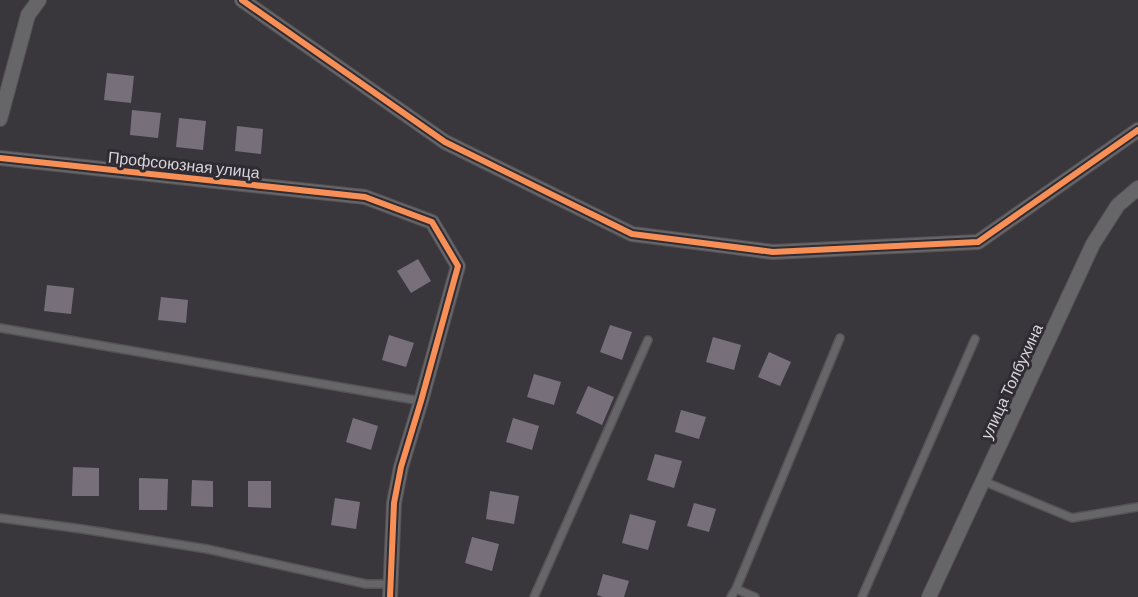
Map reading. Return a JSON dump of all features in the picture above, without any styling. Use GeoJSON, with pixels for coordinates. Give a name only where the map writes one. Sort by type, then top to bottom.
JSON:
{"type":"FeatureCollection","features":[{"type":"Feature","properties":{"kind":"street"},"geometry":{"type":"LineString","coordinates":[[0,119],[28,15],[39,0]]}},
{"type":"Feature","properties":{"kind":"street"},"geometry":{"type":"LineString","coordinates":[[242,0],[445,142],[632,234],[773,252],[978,242],[1138,130]]}},
{"type":"Feature","properties":{"kind":"street","name":"Профсоюзная улица"},"geometry":{"type":"LineString","coordinates":[[0,158],[365,197],[432,222],[459,266],[401,467],[394,502],[390,590]]}},
{"type":"Feature","properties":{"kind":"street","name":"улица Толбухина"},"geometry":{"type":"LineString","coordinates":[[929,597],[1093,244],[1118,205],[1138,188]]}},
{"type":"Feature","properties":{"kind":"lane"},"geometry":{"type":"LineString","coordinates":[[0,328],[421,401]]}},
{"type":"Feature","properties":{"kind":"lane"},"geometry":{"type":"LineString","coordinates":[[731,597],[840,338]]}},
{"type":"Feature","properties":{"kind":"lane"},"geometry":{"type":"LineString","coordinates":[[862,597],[975,339]]}},
{"type":"Feature","properties":{"kind":"lane"},"geometry":{"type":"LineString","coordinates":[[534,597],[648,340]]}},
{"type":"Feature","properties":{"kind":"lane"},"geometry":{"type":"LineString","coordinates":[[983,481],[1072,518],[1138,507]]}},
{"type":"Feature","properties":{"kind":"lane"},"geometry":{"type":"LineString","coordinates":[[0,518],[207,549],[390,590]]}},
{"type":"Feature","properties":{"kind":"lane"},"geometry":{"type":"LineString","coordinates":[[736,589],[755,597]]}},
{"type":"Feature","properties":{"kind":"building"},"geometry":{"type":"Polygon","coordinates":[[[107,73],[134,76],[131,103],[104,100],[107,73]]]}},
{"type":"Feature","properties":{"kind":"building"},"geometry":{"type":"Polygon","coordinates":[[[132,110],[161,113],[158,138],[130,135],[132,110]]]}},
{"type":"Feature","properties":{"kind":"building"},"geometry":{"type":"Polygon","coordinates":[[[179,118],[206,121],[203,150],[176,147],[179,118]]]}},
{"type":"Feature","properties":{"kind":"building"},"geometry":{"type":"Polygon","coordinates":[[[237,126],[263,129],[261,154],[235,151],[237,126]]]}},
{"type":"Feature","properties":{"kind":"building"},"geometry":{"type":"Polygon","coordinates":[[[418,259],[431,281],[411,293],[397,271],[418,259]]]}},
{"type":"Feature","properties":{"kind":"building"},"geometry":{"type":"Polygon","coordinates":[[[47,285],[74,288],[71,314],[44,311],[47,285]]]}},
{"type":"Feature","properties":{"kind":"building"},"geometry":{"type":"Polygon","coordinates":[[[161,297],[188,300],[186,323],[158,320],[161,297]]]}},
{"type":"Feature","properties":{"kind":"building"},"geometry":{"type":"Polygon","coordinates":[[[610,325],[632,332],[622,360],[600,352],[610,325]]]}},
{"type":"Feature","properties":{"kind":"building"},"geometry":{"type":"Polygon","coordinates":[[[389,335],[414,343],[406,367],[382,360],[389,335]]]}},
{"type":"Feature","properties":{"kind":"building"},"geometry":{"type":"Polygon","coordinates":[[[713,337],[741,345],[734,370],[706,362],[713,337]]]}},
{"type":"Feature","properties":{"kind":"building"},"geometry":{"type":"Polygon","coordinates":[[[769,352],[791,362],[780,386],[758,377],[769,352]]]}},
{"type":"Feature","properties":{"kind":"building"},"geometry":{"type":"Polygon","coordinates":[[[534,374],[561,382],[554,405],[527,397],[534,374]]]}},
{"type":"Feature","properties":{"kind":"building"},"geometry":{"type":"Polygon","coordinates":[[[588,386],[614,397],[602,425],[576,413],[588,386]]]}},
{"type":"Feature","properties":{"kind":"building"},"geometry":{"type":"Polygon","coordinates":[[[681,410],[706,417],[699,439],[675,432],[681,410]]]}},
{"type":"Feature","properties":{"kind":"building"},"geometry":{"type":"Polygon","coordinates":[[[353,418],[378,426],[371,450],[346,442],[353,418]]]}},
{"type":"Feature","properties":{"kind":"building"},"geometry":{"type":"Polygon","coordinates":[[[513,418],[539,426],[532,450],[506,442],[513,418]]]}},
{"type":"Feature","properties":{"kind":"building"},"geometry":{"type":"Polygon","coordinates":[[[655,454],[682,461],[674,488],[647,480],[655,454]]]}},
{"type":"Feature","properties":{"kind":"building"},"geometry":{"type":"Polygon","coordinates":[[[73,467],[99,468],[99,496],[72,496],[73,467]]]}},
{"type":"Feature","properties":{"kind":"building"},"geometry":{"type":"Polygon","coordinates":[[[139,478],[168,479],[167,510],[139,510],[139,478]]]}},
{"type":"Feature","properties":{"kind":"building"},"geometry":{"type":"Polygon","coordinates":[[[192,480],[213,481],[213,507],[191,506],[192,480]]]}},
{"type":"Feature","properties":{"kind":"building"},"geometry":{"type":"Polygon","coordinates":[[[248,481],[271,481],[271,508],[248,507],[248,481]]]}},
{"type":"Feature","properties":{"kind":"building"},"geometry":{"type":"Polygon","coordinates":[[[490,491],[519,496],[514,524],[486,519],[490,491]]]}},
{"type":"Feature","properties":{"kind":"building"},"geometry":{"type":"Polygon","coordinates":[[[335,498],[360,502],[356,529],[331,525],[335,498]]]}},
{"type":"Feature","properties":{"kind":"building"},"geometry":{"type":"Polygon","coordinates":[[[694,503],[716,509],[709,532],[687,526],[694,503]]]}},
{"type":"Feature","properties":{"kind":"building"},"geometry":{"type":"Polygon","coordinates":[[[630,514],[656,521],[648,550],[622,543],[630,514]]]}},
{"type":"Feature","properties":{"kind":"building"},"geometry":{"type":"Polygon","coordinates":[[[472,537],[499,544],[492,571],[465,563],[472,537]]]}},
{"type":"Feature","properties":{"kind":"building"},"geometry":{"type":"Polygon","coordinates":[[[603,574],[629,581],[624,597],[597,595],[603,574]]]}},
{"type":"Feature","properties":{"kind":"cycle path"},"geometry":{"type":"LineString","coordinates":[[242,0],[445,142],[632,234],[773,252],[978,242],[1138,130]]}},
{"type":"Feature","properties":{"kind":"cycle path"},"geometry":{"type":"LineString","coordinates":[[0,158],[365,197],[432,222],[458,266],[401,467],[394,503],[390,597]]}}]}
